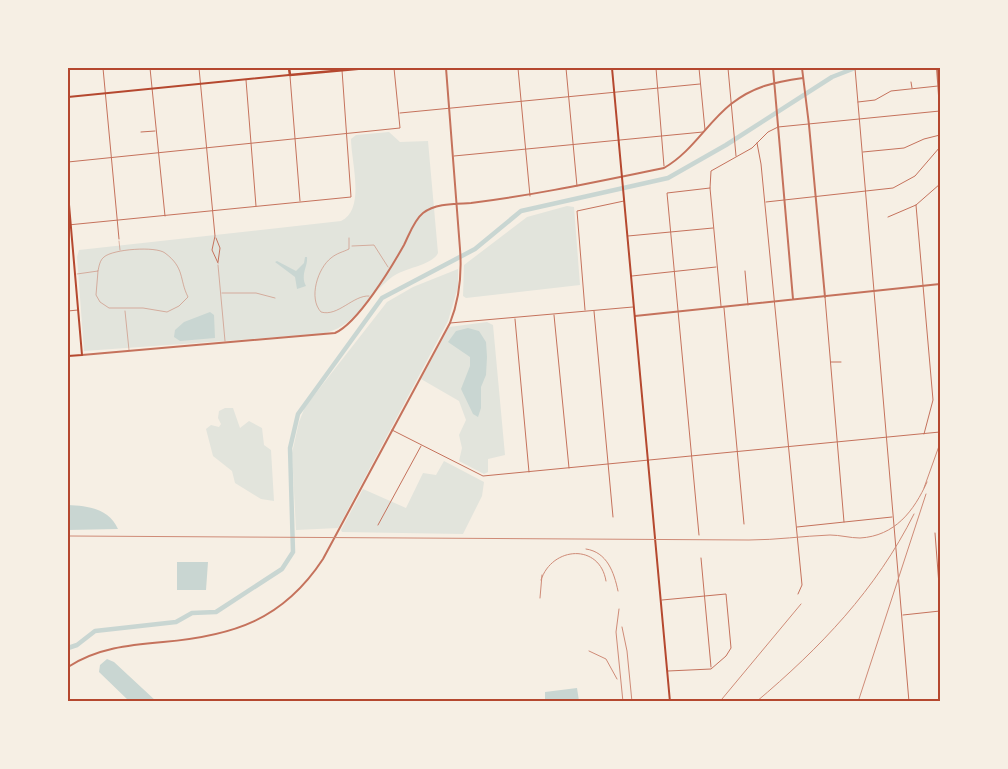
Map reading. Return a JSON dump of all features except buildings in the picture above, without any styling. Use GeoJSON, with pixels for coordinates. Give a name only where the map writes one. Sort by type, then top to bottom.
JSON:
{"type":"FeatureCollection","features":[{"type":"Feature","properties":{"kind":"main road"},"geometry":{"type":"LineString","coordinates":[[289,68],[290,75]]}},
{"type":"Feature","properties":{"kind":"main road"},"geometry":{"type":"LineString","coordinates":[[68,97],[246,80],[325,69],[367,68]]}},
{"type":"Feature","properties":{"kind":"main road"},"geometry":{"type":"LineString","coordinates":[[612,68],[670,702]]}},
{"type":"Feature","properties":{"kind":"main road"},"geometry":{"type":"LineString","coordinates":[[68,193],[69,225],[82,354],[68,356]]}},
{"type":"Feature","properties":{"kind":"street"},"geometry":{"type":"LineString","coordinates":[[103,68],[119,240]]}},
{"type":"Feature","properties":{"kind":"street"},"geometry":{"type":"LineString","coordinates":[[150,68],[165,216]]}},
{"type":"Feature","properties":{"kind":"street"},"geometry":{"type":"LineString","coordinates":[[199,68],[212,211],[215,236],[220,248],[218,263]]}},
{"type":"Feature","properties":{"kind":"street"},"geometry":{"type":"LineString","coordinates":[[68,162],[400,128],[394,68]]}},
{"type":"Feature","properties":{"kind":"street"},"geometry":{"type":"LineString","coordinates":[[68,666],[108,649],[228,632],[256,620],[282,604],[301,586],[321,562],[450,323],[459,294],[462,271],[446,68]]}},
{"type":"Feature","properties":{"kind":"street"},"geometry":{"type":"LineString","coordinates":[[518,68],[530,196]]}},
{"type":"Feature","properties":{"kind":"street"},"geometry":{"type":"LineString","coordinates":[[566,68],[577,186]]}},
{"type":"Feature","properties":{"kind":"street"},"geometry":{"type":"LineString","coordinates":[[656,68],[664,168]]}},
{"type":"Feature","properties":{"kind":"street"},"geometry":{"type":"LineString","coordinates":[[699,68],[705,132]]}},
{"type":"Feature","properties":{"kind":"street"},"geometry":{"type":"LineString","coordinates":[[728,68],[736,157]]}},
{"type":"Feature","properties":{"kind":"street"},"geometry":{"type":"LineString","coordinates":[[773,68],[793,300]]}},
{"type":"Feature","properties":{"kind":"street"},"geometry":{"type":"LineString","coordinates":[[802,68],[810,124],[844,522]]}},
{"type":"Feature","properties":{"kind":"street"},"geometry":{"type":"LineString","coordinates":[[855,68],[909,702]]}},
{"type":"Feature","properties":{"kind":"street"},"geometry":{"type":"LineString","coordinates":[[744,524],[717,267],[710,173],[778,127],[940,110],[936,68]]}},
{"type":"Feature","properties":{"kind":"street"},"geometry":{"type":"LineString","coordinates":[[69,225],[348,197],[353,194],[342,70]]}},
{"type":"Feature","properties":{"kind":"street"},"geometry":{"type":"LineString","coordinates":[[290,75],[300,202]]}},
{"type":"Feature","properties":{"kind":"street"},"geometry":{"type":"LineString","coordinates":[[82,354],[331,334],[344,328],[356,317],[389,269],[422,213],[433,208],[457,204],[530,196],[664,168],[683,156],[731,104],[750,92],[774,81],[803,78]]}},
{"type":"Feature","properties":{"kind":"street"},"geometry":{"type":"LineString","coordinates":[[246,80],[256,207]]}},
{"type":"Feature","properties":{"kind":"street"},"geometry":{"type":"LineString","coordinates":[[911,82],[912,88]]}},
{"type":"Feature","properties":{"kind":"street"},"geometry":{"type":"LineString","coordinates":[[399,113],[701,83]]}},
{"type":"Feature","properties":{"kind":"street"},"geometry":{"type":"LineString","coordinates":[[858,102],[878,99],[887,92],[938,86]]}},
{"type":"Feature","properties":{"kind":"street"},"geometry":{"type":"LineString","coordinates":[[141,132],[156,131]]}},
{"type":"Feature","properties":{"kind":"street"},"geometry":{"type":"LineString","coordinates":[[453,156],[705,132]]}},
{"type":"Feature","properties":{"kind":"street"},"geometry":{"type":"LineString","coordinates":[[862,152],[904,148],[924,139],[940,135]]}},
{"type":"Feature","properties":{"kind":"street"},"geometry":{"type":"LineString","coordinates":[[757,143],[759,147],[776,302],[802,585],[798,594]]}},
{"type":"Feature","properties":{"kind":"street"},"geometry":{"type":"LineString","coordinates":[[765,202],[894,188],[910,180],[940,147]]}},
{"type":"Feature","properties":{"kind":"street"},"geometry":{"type":"LineString","coordinates":[[888,217],[916,205],[940,184]]}},
{"type":"Feature","properties":{"kind":"street"},"geometry":{"type":"LineString","coordinates":[[699,535],[667,193],[710,188]]}},
{"type":"Feature","properties":{"kind":"street"},"geometry":{"type":"LineString","coordinates":[[585,311],[577,211],[625,201]]}},
{"type":"Feature","properties":{"kind":"street"},"geometry":{"type":"LineString","coordinates":[[916,205],[933,400],[924,434]]}},
{"type":"Feature","properties":{"kind":"street"},"geometry":{"type":"LineString","coordinates":[[628,236],[714,228]]}},
{"type":"Feature","properties":{"kind":"street"},"geometry":{"type":"LineString","coordinates":[[215,236],[212,250],[218,263]]}},
{"type":"Feature","properties":{"kind":"street"},"geometry":{"type":"LineString","coordinates":[[632,276],[717,267]]}},
{"type":"Feature","properties":{"kind":"street"},"geometry":{"type":"LineString","coordinates":[[744,271],[748,305]]}},
{"type":"Feature","properties":{"kind":"street"},"geometry":{"type":"LineString","coordinates":[[634,316],[940,284]]}},
{"type":"Feature","properties":{"kind":"street"},"geometry":{"type":"LineString","coordinates":[[450,323],[634,307]]}},
{"type":"Feature","properties":{"kind":"street"},"geometry":{"type":"LineString","coordinates":[[68,311],[78,310]]}},
{"type":"Feature","properties":{"kind":"street"},"geometry":{"type":"LineString","coordinates":[[594,310],[613,517]]}},
{"type":"Feature","properties":{"kind":"street"},"geometry":{"type":"LineString","coordinates":[[554,314],[569,469]]}},
{"type":"Feature","properties":{"kind":"street"},"geometry":{"type":"LineString","coordinates":[[515,318],[529,473]]}},
{"type":"Feature","properties":{"kind":"street"},"geometry":{"type":"LineString","coordinates":[[830,362],[841,362]]}},
{"type":"Feature","properties":{"kind":"street"},"geometry":{"type":"LineString","coordinates":[[392,429],[483,476],[609,466],[940,432]]}},
{"type":"Feature","properties":{"kind":"street"},"geometry":{"type":"LineString","coordinates":[[378,525],[421,445]]}},
{"type":"Feature","properties":{"kind":"street"},"geometry":{"type":"LineString","coordinates":[[796,527],[893,517]]}},
{"type":"Feature","properties":{"kind":"street"},"geometry":{"type":"LineString","coordinates":[[935,533],[940,598]]}},
{"type":"Feature","properties":{"kind":"street"},"geometry":{"type":"LineString","coordinates":[[701,558],[711,668]]}},
{"type":"Feature","properties":{"kind":"street"},"geometry":{"type":"LineString","coordinates":[[662,600],[726,594],[732,646],[729,652],[711,668],[668,671]]}},
{"type":"Feature","properties":{"kind":"street"},"geometry":{"type":"LineString","coordinates":[[902,615],[940,611]]}},
{"type":"Feature","properties":{"kind":"lane"},"geometry":{"type":"LineString","coordinates":[[349,238],[350,246],[348,250],[333,256],[325,265],[315,288],[317,307],[323,312],[329,312],[357,298],[370,296]]}},
{"type":"Feature","properties":{"kind":"lane"},"geometry":{"type":"LineString","coordinates":[[119,240],[120,251]]}},
{"type":"Feature","properties":{"kind":"lane"},"geometry":{"type":"LineString","coordinates":[[350,246],[374,244],[389,269]]}},
{"type":"Feature","properties":{"kind":"lane"},"geometry":{"type":"LineString","coordinates":[[154,249],[163,252],[181,272],[188,297],[179,306],[167,312],[143,308],[109,308],[98,300],[95,289],[98,271],[103,258],[120,251],[154,249]]}},
{"type":"Feature","properties":{"kind":"lane"},"geometry":{"type":"LineString","coordinates":[[218,263],[225,343]]}},
{"type":"Feature","properties":{"kind":"lane"},"geometry":{"type":"LineString","coordinates":[[75,274],[98,271]]}},
{"type":"Feature","properties":{"kind":"lane"},"geometry":{"type":"LineString","coordinates":[[221,293],[256,293],[275,298]]}},
{"type":"Feature","properties":{"kind":"lane"},"geometry":{"type":"LineString","coordinates":[[125,309],[129,351]]}},
{"type":"Feature","properties":{"kind":"shaded area"},"geometry":{"type":"Polygon","coordinates":[[[389,132],[400,142],[428,141],[438,253],[430,261],[392,277],[343,325],[333,331],[321,334],[84,351],[77,257],[79,250],[341,221],[349,215],[355,196],[351,139],[356,135],[389,132]]]}},
{"type":"Feature","properties":{"kind":"shaded area"},"geometry":{"type":"Polygon","coordinates":[[[567,206],[574,207],[580,285],[466,298],[463,296],[464,265],[527,217],[567,206]]]}},
{"type":"Feature","properties":{"kind":"shaded area"},"geometry":{"type":"Polygon","coordinates":[[[305,257],[307,257],[304,275],[306,286],[297,289],[295,277],[275,262],[277,261],[296,271],[304,263],[305,257]]]}},
{"type":"Feature","properties":{"kind":"shaded area"},"geometry":{"type":"Polygon","coordinates":[[[458,269],[458,287],[448,321],[338,528],[296,530],[292,453],[299,422],[305,407],[387,302],[413,287],[458,269]]]}},
{"type":"Feature","properties":{"kind":"shaded area"},"geometry":{"type":"Polygon","coordinates":[[[210,312],[214,315],[215,338],[180,341],[174,337],[175,330],[184,322],[210,312]]]}},
{"type":"Feature","properties":{"kind":"shaded area"},"geometry":{"type":"Polygon","coordinates":[[[487,322],[493,325],[505,455],[488,459],[488,472],[484,474],[459,461],[462,448],[459,435],[466,420],[459,401],[421,379],[449,327],[487,322]]]}},
{"type":"Feature","properties":{"kind":"shaded area"},"geometry":{"type":"Polygon","coordinates":[[[468,328],[479,331],[486,342],[486,375],[481,387],[481,408],[478,417],[473,414],[461,389],[470,366],[470,357],[448,342],[456,331],[468,328]]]}},
{"type":"Feature","properties":{"kind":"shaded area"},"geometry":{"type":"Polygon","coordinates":[[[225,408],[233,408],[240,428],[249,421],[262,428],[264,445],[271,450],[274,501],[261,499],[235,483],[232,471],[213,456],[206,429],[211,425],[219,427],[221,424],[218,418],[219,411],[225,408]]]}},
{"type":"Feature","properties":{"kind":"shaded area"},"geometry":{"type":"Polygon","coordinates":[[[444,461],[484,482],[482,496],[463,534],[342,532],[341,530],[363,489],[406,508],[423,473],[436,475],[444,461]]]}},
{"type":"Feature","properties":{"kind":"shaded area"},"geometry":{"type":"Polygon","coordinates":[[[68,505],[97,509],[109,517],[118,529],[68,530],[68,505]]]}},
{"type":"Feature","properties":{"kind":"shaded area"},"geometry":{"type":"Polygon","coordinates":[[[177,562],[208,562],[206,590],[177,590],[177,562]]]}},
{"type":"Feature","properties":{"kind":"shaded area"},"geometry":{"type":"Polygon","coordinates":[[[107,659],[114,662],[156,701],[129,701],[99,672],[100,665],[107,659]]]}},
{"type":"Feature","properties":{"kind":"shaded area"},"geometry":{"type":"Polygon","coordinates":[[[577,688],[579,701],[545,701],[545,692],[577,688]]]}},
{"type":"Feature","properties":{"kind":"waterway"},"geometry":{"type":"LineString","coordinates":[[68,648],[77,645],[95,631],[176,622],[192,613],[216,612],[282,569],[293,552],[290,448],[298,414],[382,298],[475,249],[521,211],[668,178],[726,145],[832,77],[855,68]]}},
{"type":"Feature","properties":{"kind":"railway"},"geometry":{"type":"LineString","coordinates":[[924,488],[939,446]]}},
{"type":"Feature","properties":{"kind":"railway"},"geometry":{"type":"LineString","coordinates":[[68,536],[749,540],[830,535],[860,538],[883,532],[902,520],[916,503],[927,482]]}},
{"type":"Feature","properties":{"kind":"railway"},"geometry":{"type":"LineString","coordinates":[[858,702],[926,494]]}},
{"type":"Feature","properties":{"kind":"railway"},"geometry":{"type":"LineString","coordinates":[[756,702],[802,661],[845,616],[882,568],[914,514]]}},
{"type":"Feature","properties":{"kind":"railway"},"geometry":{"type":"LineString","coordinates":[[586,549],[599,554],[608,564],[612,570],[618,591]]}},
{"type":"Feature","properties":{"kind":"railway"},"geometry":{"type":"LineString","coordinates":[[541,580],[555,560],[565,555],[575,554],[586,555],[595,560],[602,569],[606,581]]}},
{"type":"Feature","properties":{"kind":"railway"},"geometry":{"type":"LineString","coordinates":[[540,598],[542,575]]}},
{"type":"Feature","properties":{"kind":"railway"},"geometry":{"type":"LineString","coordinates":[[722,699],[801,604]]}},
{"type":"Feature","properties":{"kind":"railway"},"geometry":{"type":"LineString","coordinates":[[619,609],[616,632],[623,702]]}},
{"type":"Feature","properties":{"kind":"railway"},"geometry":{"type":"LineString","coordinates":[[622,627],[627,651],[632,702]]}},
{"type":"Feature","properties":{"kind":"railway"},"geometry":{"type":"LineString","coordinates":[[589,651],[606,659],[617,679]]}}]}
